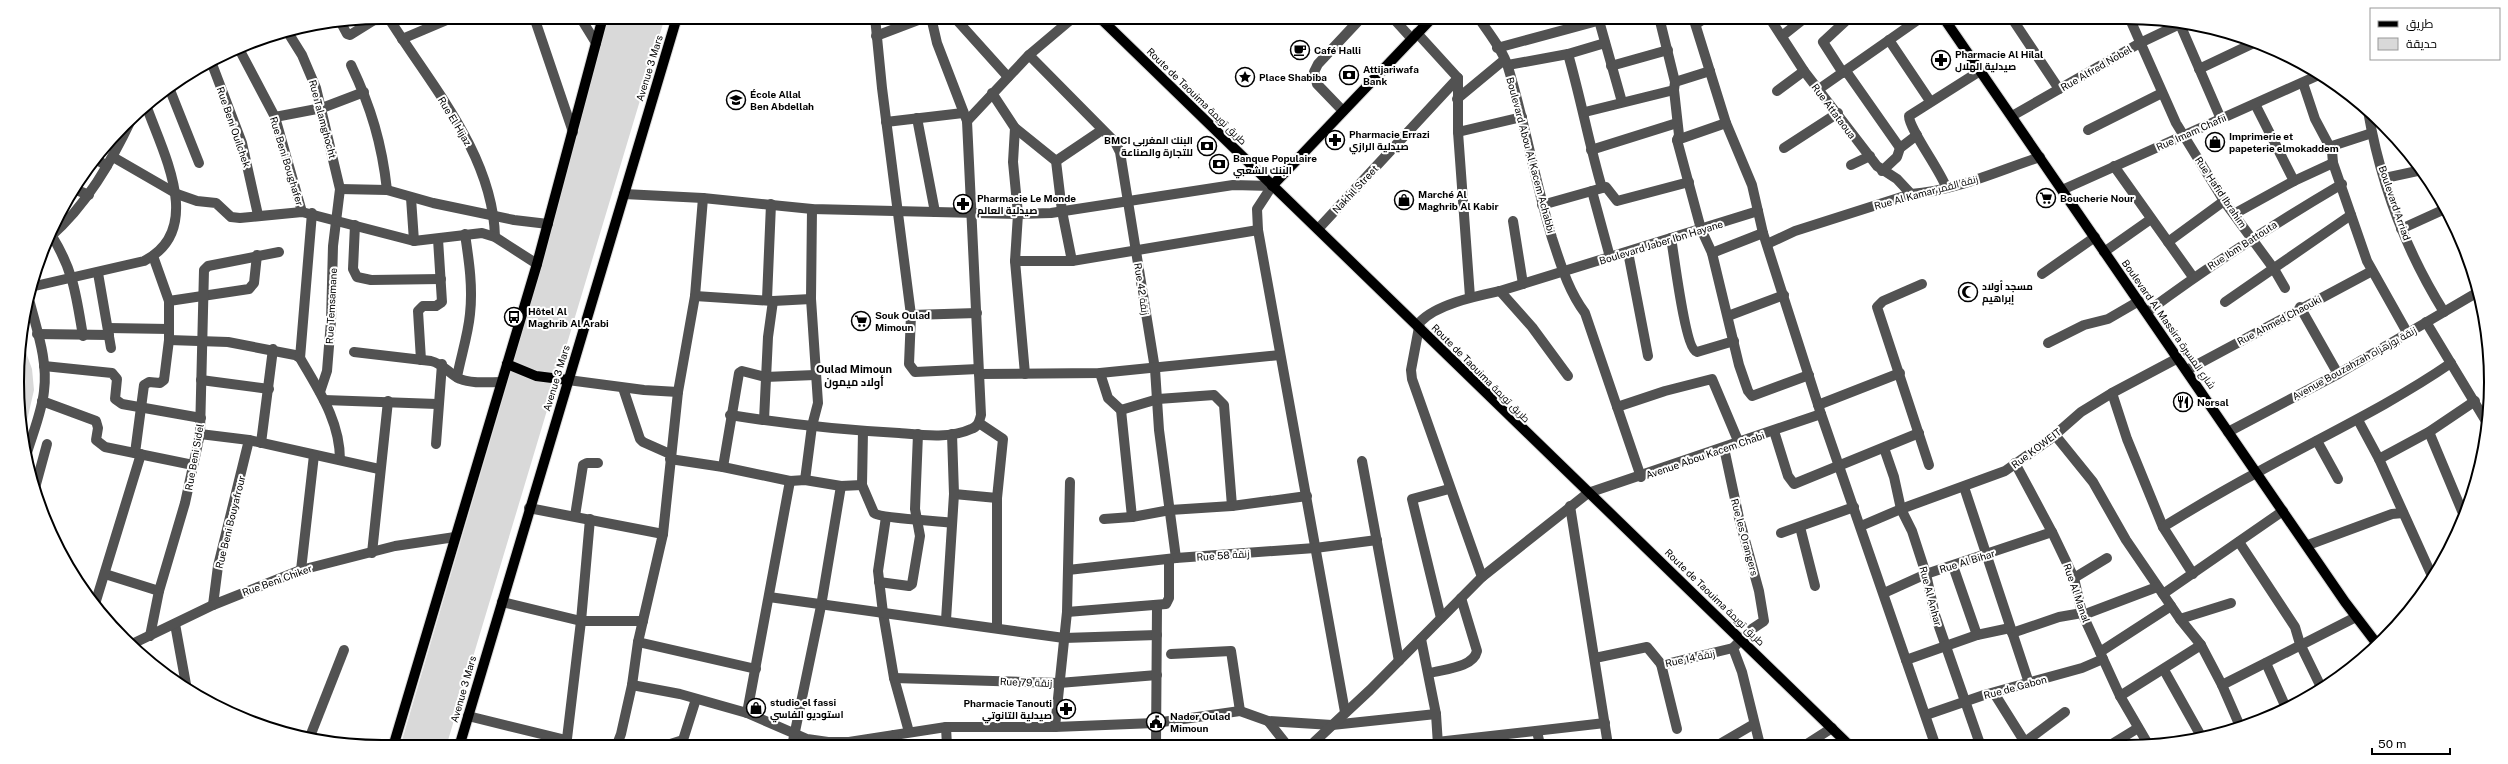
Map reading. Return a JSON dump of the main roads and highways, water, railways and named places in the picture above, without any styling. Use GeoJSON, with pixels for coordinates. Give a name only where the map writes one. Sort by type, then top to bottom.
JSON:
{"type":"FeatureCollection","features":[{"type":"Feature","properties":{"kind":"main road"},"geometry":{"type":"LineString","coordinates":[[395,740],[537,264],[601,24]]}},
{"type":"Feature","properties":{"kind":"main road","name":"Avenue 3 Mars"},"geometry":{"type":"LineString","coordinates":[[461,740],[529,508],[675,24]]}},
{"type":"Feature","properties":{"kind":"main road","name":"Route de Taouima طريق تويمة"},"geometry":{"type":"LineString","coordinates":[[1106,24],[1844,740]]}},
{"type":"Feature","properties":{"kind":"main road"},"geometry":{"type":"LineString","coordinates":[[1272,186],[1425,24]]}},
{"type":"Feature","properties":{"kind":"main road","name":"Boulevard Al Massira شارع المسيرة"},"geometry":{"type":"LineString","coordinates":[[1948,24],[2187,370],[2228,432],[2308,545],[2356,617],[2374,640]]}},
{"type":"Feature","properties":{"kind":"main road"},"geometry":{"type":"LineString","coordinates":[[507,364],[536,376],[568,380]]}},
{"type":"Feature","properties":{"kind":"place","name":"Café Halli"},"geometry":{"type":"Point","coordinates":[1300,50]}},
{"type":"Feature","properties":{"kind":"place","name":"Pharmacie Al Hilal صيدلية الهلال"},"geometry":{"type":"Point","coordinates":[1941,60]}},
{"type":"Feature","properties":{"kind":"place","name":"Attijariwafa Bank"},"geometry":{"type":"Point","coordinates":[1349,75]}},
{"type":"Feature","properties":{"kind":"place","name":"Place Shabiba"},"geometry":{"type":"Point","coordinates":[1245,77]}},
{"type":"Feature","properties":{"kind":"place","name":"École Allal Ben Abdellah"},"geometry":{"type":"Point","coordinates":[736,100]}},
{"type":"Feature","properties":{"kind":"place","name":"Pharmacie Errazi صيدلية الرازي"},"geometry":{"type":"Point","coordinates":[1335,140]}},
{"type":"Feature","properties":{"kind":"place","name":"Imprimerie et papeterie elmokaddem"},"geometry":{"type":"Point","coordinates":[2215,142]}},
{"type":"Feature","properties":{"kind":"place","name":"BMCI البنك المغربي للتجارة والصناعة"},"geometry":{"type":"Point","coordinates":[1207,146]}},
{"type":"Feature","properties":{"kind":"place","name":"Banque Populaire البنك الشعبي"},"geometry":{"type":"Point","coordinates":[1219,164]}},
{"type":"Feature","properties":{"kind":"place","name":"Boucherie Nour"},"geometry":{"type":"Point","coordinates":[2046,198]}},
{"type":"Feature","properties":{"kind":"place","name":"Marché Al Maghrib Al Kabir"},"geometry":{"type":"Point","coordinates":[1404,200]}},
{"type":"Feature","properties":{"kind":"place","name":"Pharmacie Le Monde صيدلية العالم"},"geometry":{"type":"Point","coordinates":[963,204]}},
{"type":"Feature","properties":{"kind":"place","name":"مسجد أولاد إبراهيم"},"geometry":{"type":"Point","coordinates":[1968,292]}},
{"type":"Feature","properties":{"kind":"place","name":"Hôtel Al Maghrib Al Arabi"},"geometry":{"type":"Point","coordinates":[514,317]}},
{"type":"Feature","properties":{"kind":"place","name":"Souk Oulad Mimoun"},"geometry":{"type":"Point","coordinates":[861,321]}},
{"type":"Feature","properties":{"kind":"place","name":"Norsal"},"geometry":{"type":"Point","coordinates":[2183,402]}},
{"type":"Feature","properties":{"kind":"place","name":"studio el fassi استوديو الفاسي"},"geometry":{"type":"Point","coordinates":[756,708]}},
{"type":"Feature","properties":{"kind":"place","name":"Pharmacie Tanouti صيدلية التانوتي"},"geometry":{"type":"Point","coordinates":[1066,709]}},
{"type":"Feature","properties":{"kind":"place","name":"Nador Oulad Mimoun"},"geometry":{"type":"Point","coordinates":[1156,722]}},
{"type":"Feature","properties":{"kind":"district","name":"Oulad Mimoun أولاد ميمون"},"geometry":{"type":"Point","coordinates":[854,375]}}]}
